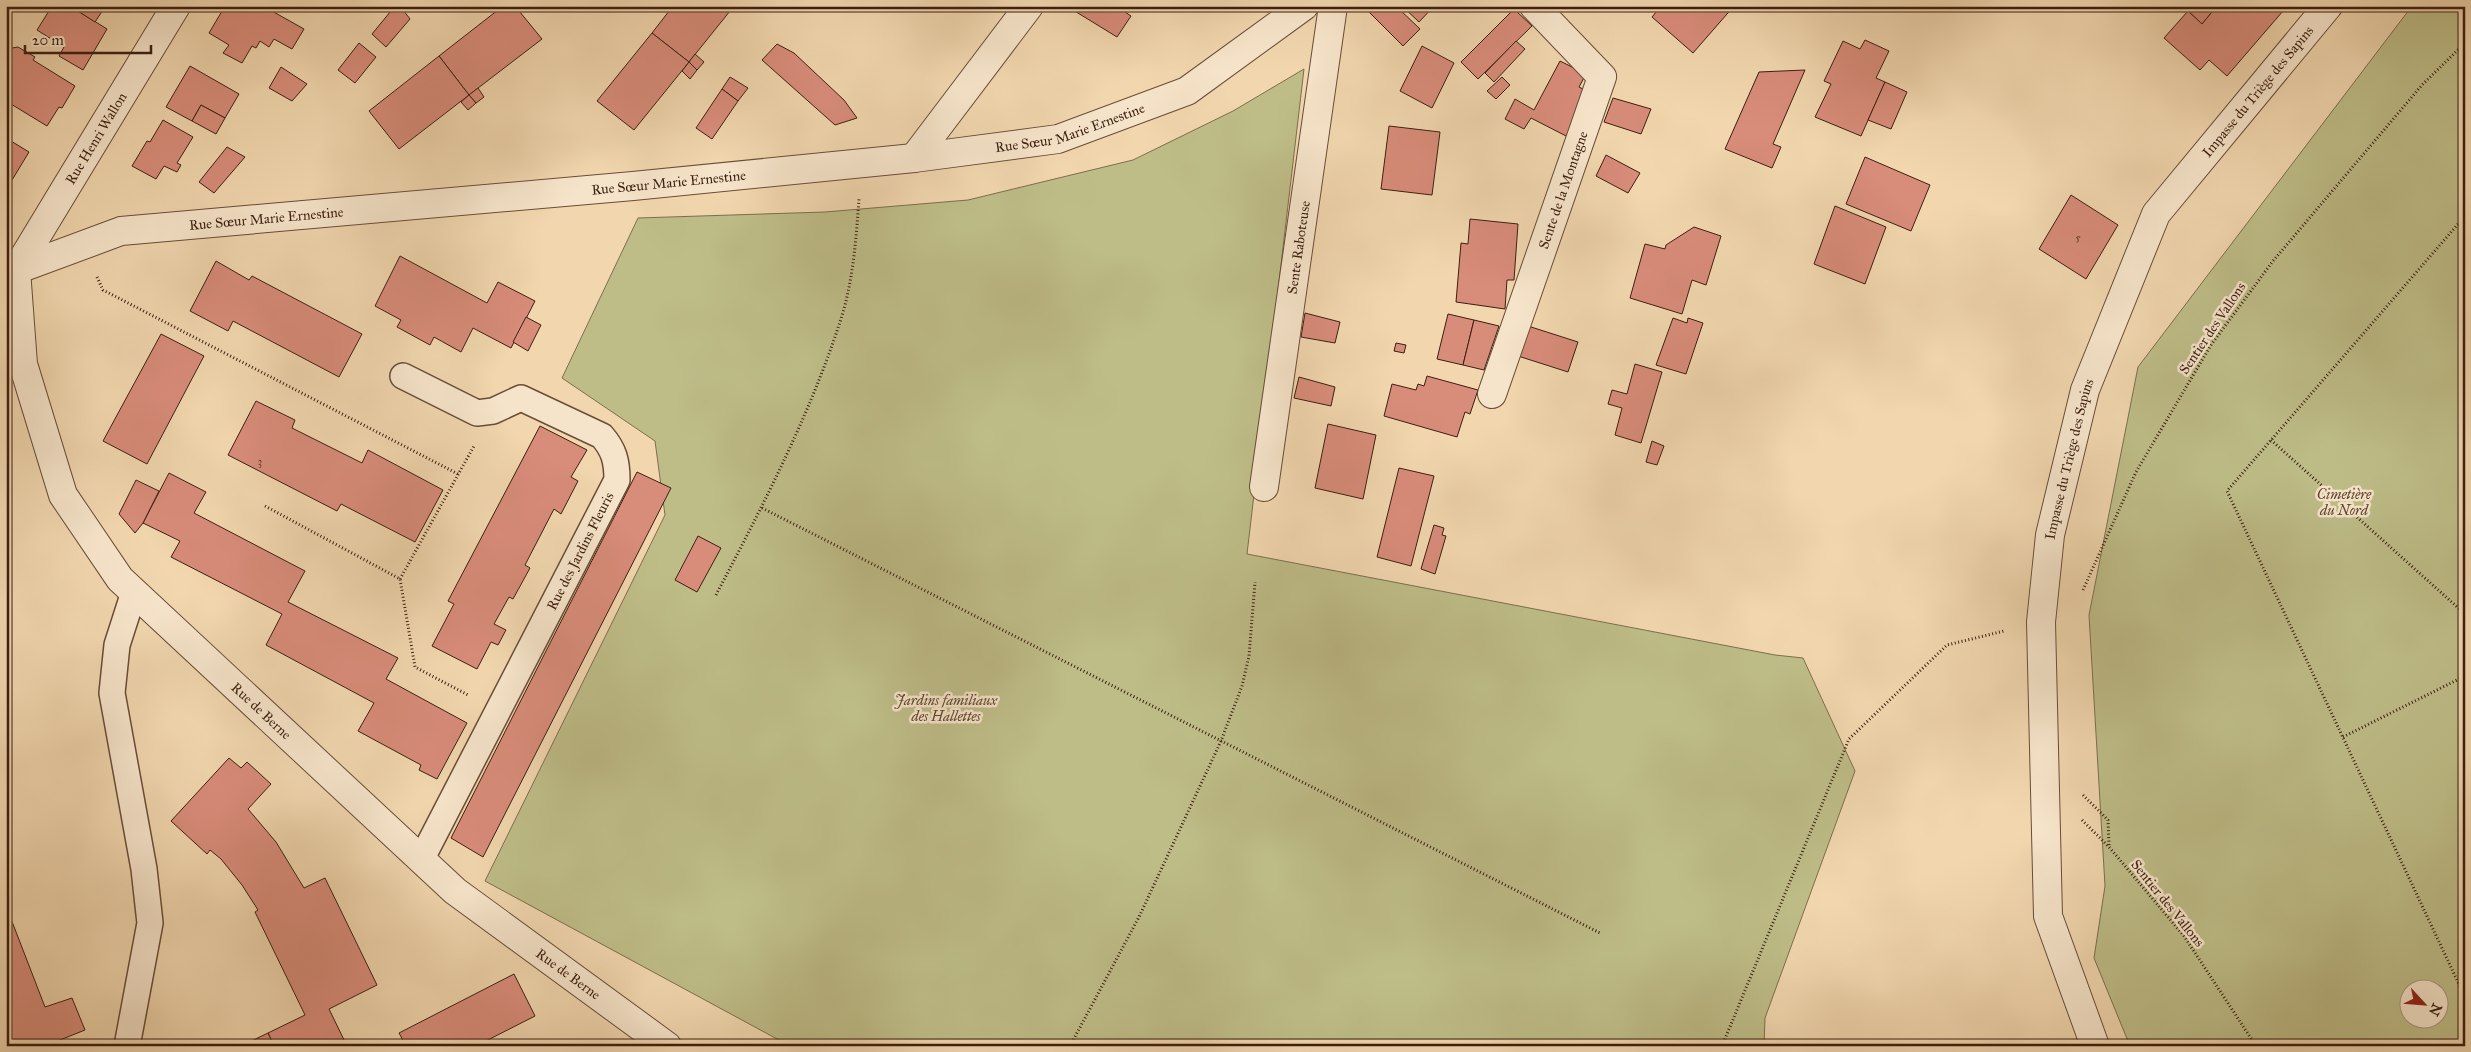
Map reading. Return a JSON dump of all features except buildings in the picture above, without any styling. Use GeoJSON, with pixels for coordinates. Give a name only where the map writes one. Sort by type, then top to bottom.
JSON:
{"type":"FeatureCollection","features":[{"type":"Feature","properties":{"kind":"street","name":"Rue Henri Wallon"},"geometry":{"type":"LineString","coordinates":[[10,274],[176,6]]}},
{"type":"Feature","properties":{"kind":"street"},"geometry":{"type":"LineString","coordinates":[[914,158],[1029,6]]}},
{"type":"Feature","properties":{"kind":"street","name":"Rue Sœur Marie Ernestine"},"geometry":{"type":"LineString","coordinates":[[10,274],[121,231],[632,186],[914,158],[1058,140],[1187,91],[1304,6]]}},
{"type":"Feature","properties":{"kind":"street","name":"Sente Raboteuse"},"geometry":{"type":"LineString","coordinates":[[1264,487],[1334,6]]}},
{"type":"Feature","properties":{"kind":"street","name":"Sente de la Montagne"},"geometry":{"type":"LineString","coordinates":[[1492,394],[1602,77],[1534,6]]}},
{"type":"Feature","properties":{"kind":"street","name":"Impasse du Triège des Sapins"},"geometry":{"type":"LineString","coordinates":[[2095,1046],[2048,916],[2041,622],[2050,535],[2085,390],[2156,214],[2328,6]]}},
{"type":"Feature","properties":{"kind":"street","name":"Rue de Berne"},"geometry":{"type":"LineString","coordinates":[[10,274],[23,364],[63,495],[120,579],[454,891],[667,1046]]}},
{"type":"Feature","properties":{"kind":"lane"},"geometry":{"type":"LineString","coordinates":[[403,376],[478,413],[493,411]]}},
{"type":"Feature","properties":{"kind":"lane","name":"Rue des Jardins Fleuris"},"geometry":{"type":"LineString","coordinates":[[421,860],[617,480],[617,461],[609,444],[602,436],[521,398],[493,411]]}},
{"type":"Feature","properties":{"kind":"lane"},"geometry":{"type":"LineString","coordinates":[[127,1046],[150,923],[144,869],[112,693],[117,645],[134,592]]}},
{"type":"Feature","properties":{"kind":"path","name":"Sentier des Vallons"},"geometry":{"type":"LineString","coordinates":[[2081,593],[2136,472],[2211,345],[2273,261],[2422,85],[2465,43]]}},
{"type":"Feature","properties":{"kind":"path"},"geometry":{"type":"LineString","coordinates":[[716,595],[762,508],[811,399],[840,321],[854,262],[862,163]]}},
{"type":"Feature","properties":{"kind":"path"},"geometry":{"type":"LineString","coordinates":[[2465,216],[2227,491],[2465,997]]}},
{"type":"Feature","properties":{"kind":"path"},"geometry":{"type":"LineString","coordinates":[[82,246],[103,290],[458,474]]}},
{"type":"Feature","properties":{"kind":"path"},"geometry":{"type":"LineString","coordinates":[[493,411],[400,579],[415,667],[498,710]]}},
{"type":"Feature","properties":{"kind":"path"},"geometry":{"type":"LineString","coordinates":[[2271,440],[2465,614]]}},
{"type":"Feature","properties":{"kind":"path"},"geometry":{"type":"LineString","coordinates":[[265,506],[400,579]]}},
{"type":"Feature","properties":{"kind":"path"},"geometry":{"type":"LineString","coordinates":[[762,508],[1600,933]]}},
{"type":"Feature","properties":{"kind":"path"},"geometry":{"type":"LineString","coordinates":[[1070,1046],[1139,917],[1221,741],[1242,686],[1249,656],[1255,582]]}},
{"type":"Feature","properties":{"kind":"path"},"geometry":{"type":"LineString","coordinates":[[1722,1046],[1849,739],[1947,644],[2041,622]]}},
{"type":"Feature","properties":{"kind":"path"},"geometry":{"type":"LineString","coordinates":[[2342,736],[2465,676]]}},
{"type":"Feature","properties":{"kind":"path","name":"Sentier des Vallons"},"geometry":{"type":"LineString","coordinates":[[2045,790],[2064,802],[2109,847],[2184,936],[2256,1046]]}},
{"type":"Feature","properties":{"kind":"green space","name":"Cimetière du Nord"},"geometry":{"type":"Polygon","coordinates":[[[2412,6],[2465,6],[2465,1046],[2130,1046],[2094,958],[2105,886],[2089,615],[2138,367],[2412,6]]]}},
{"type":"Feature","properties":{"kind":"green space","name":"Jardins familiaux des Hallettes"},"geometry":{"type":"Polygon","coordinates":[[[1304,69],[1247,554],[1775,655],[1803,658],[1855,771],[1765,1018],[1764,1046],[790,1046],[485,881],[665,515],[655,441],[562,378],[638,218],[825,212],[968,200],[1133,160],[1233,111],[1304,69]]]}}]}
